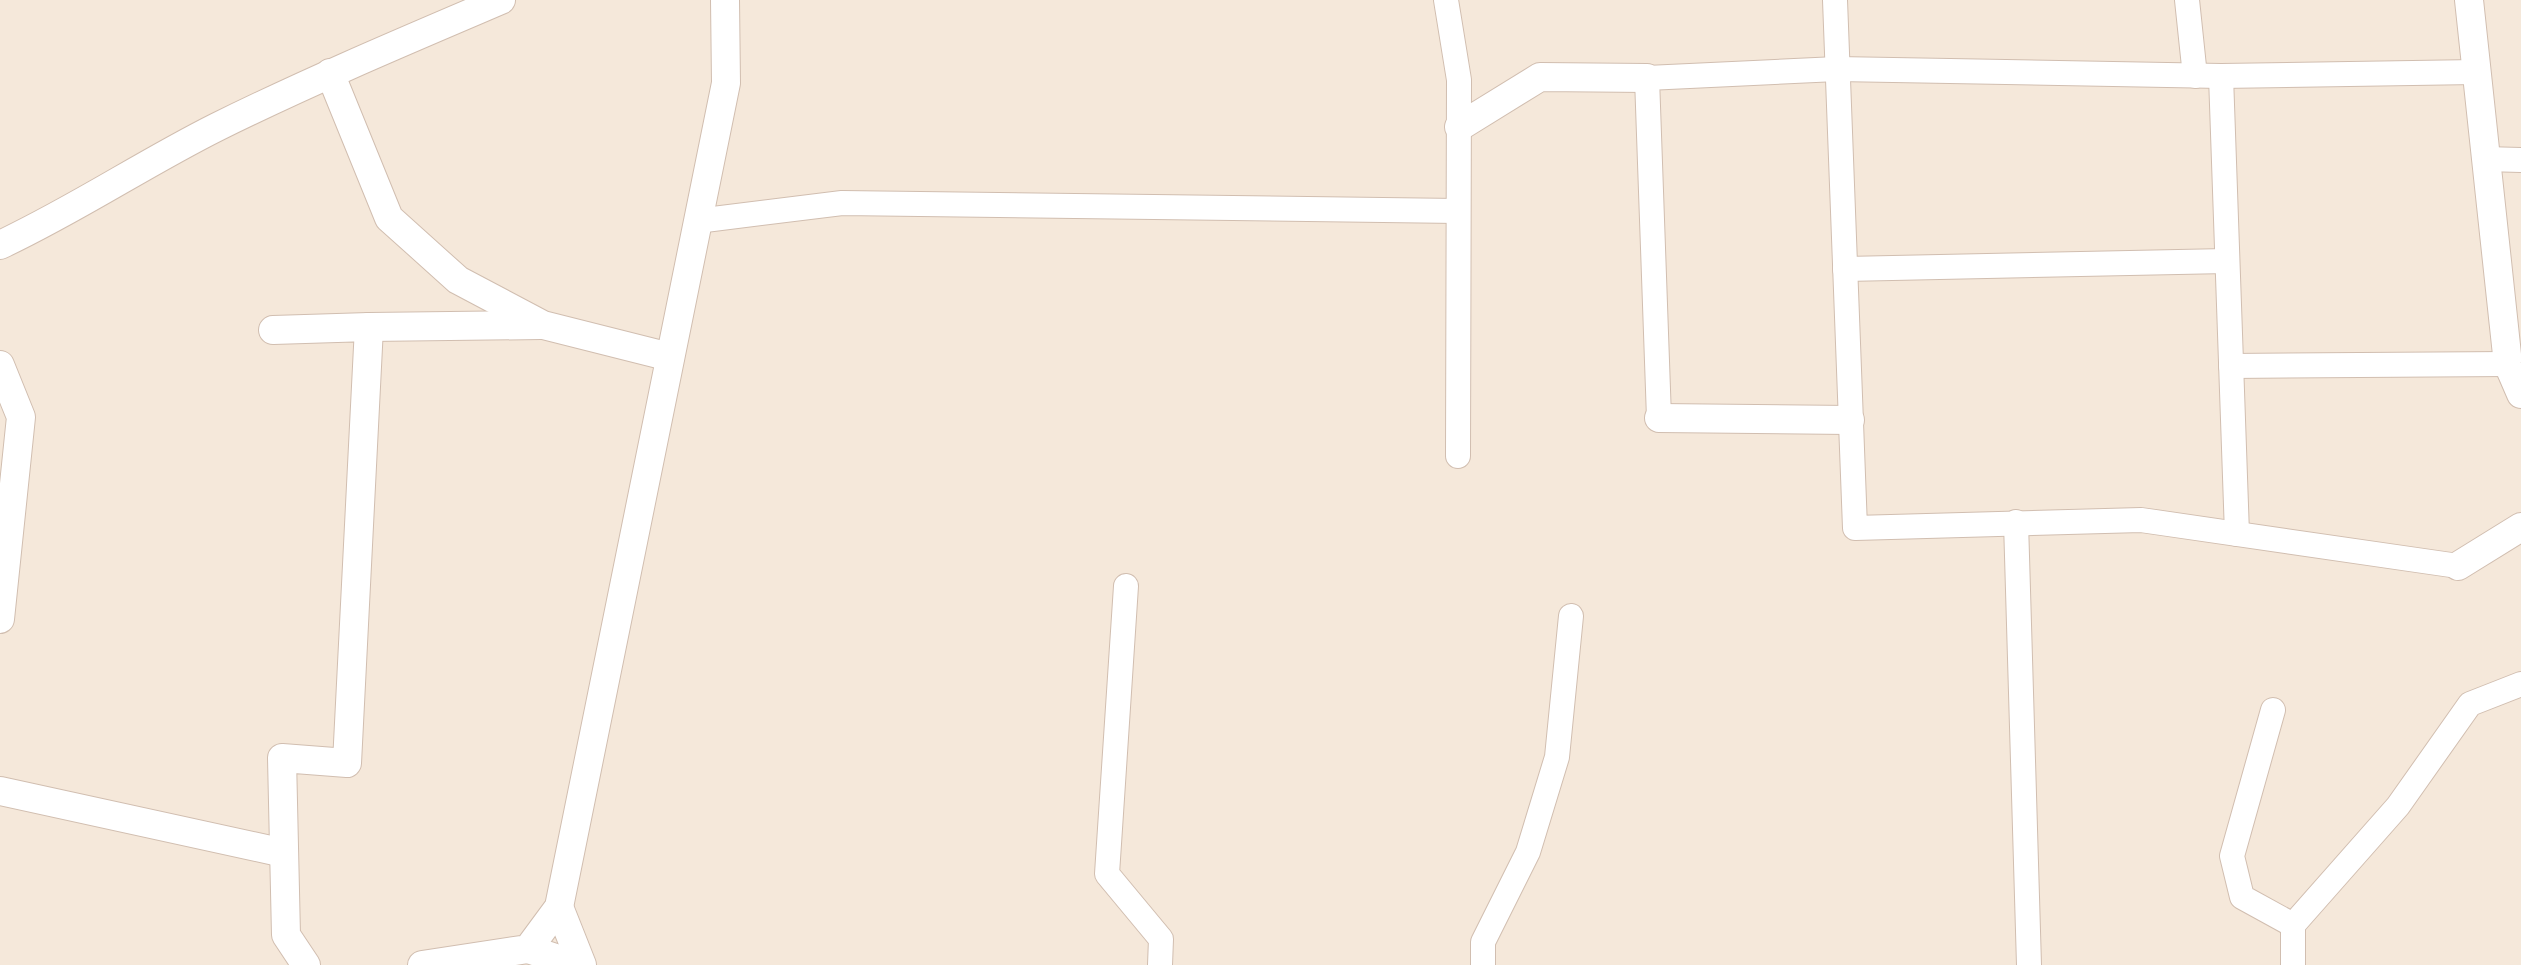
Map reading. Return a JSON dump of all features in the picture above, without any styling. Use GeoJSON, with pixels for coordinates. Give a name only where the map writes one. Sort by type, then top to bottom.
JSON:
{"type":"FeatureCollection","features":[{"type":"Feature","properties":{"kind":"street"},"geometry":{"type":"LineString","coordinates":[[0,245],[33,230],[215,128],[330,73],[501,0]]}},
{"type":"Feature","properties":{"kind":"street"},"geometry":{"type":"LineString","coordinates":[[528,949],[559,907],[726,83],[725,0]]}},
{"type":"Feature","properties":{"kind":"street"},"geometry":{"type":"LineString","coordinates":[[2469,0],[2486,159],[2517,383]]}},
{"type":"Feature","properties":{"kind":"street"},"geometry":{"type":"LineString","coordinates":[[330,73],[389,218],[458,280],[543,325],[670,357]]}},
{"type":"Feature","properties":{"kind":"street"},"geometry":{"type":"LineString","coordinates":[[1459,127],[1540,77],[1647,78]]}},
{"type":"Feature","properties":{"kind":"street"},"geometry":{"type":"LineString","coordinates":[[274,330],[543,325]]}},
{"type":"Feature","properties":{"kind":"street"},"geometry":{"type":"LineString","coordinates":[[306,965],[286,934],[282,758],[347,763],[369,327]]}},
{"type":"Feature","properties":{"kind":"street"},"geometry":{"type":"LineString","coordinates":[[0,366],[21,417],[0,619]]}},
{"type":"Feature","properties":{"kind":"street"},"geometry":{"type":"LineString","coordinates":[[1659,418],[1850,420]]}},
{"type":"Feature","properties":{"kind":"street"},"geometry":{"type":"LineString","coordinates":[[2458,566],[2521,527]]}},
{"type":"Feature","properties":{"kind":"street"},"geometry":{"type":"LineString","coordinates":[[0,791],[284,853]]}},
{"type":"Feature","properties":{"kind":"street"},"geometry":{"type":"LineString","coordinates":[[559,907],[582,965]]}},
{"type":"Feature","properties":{"kind":"street"},"geometry":{"type":"LineString","coordinates":[[422,965],[528,949],[577,965]]}},
{"type":"Feature","properties":{"kind":"lane"},"geometry":{"type":"LineString","coordinates":[[1446,0],[1459,80],[1458,456]]}},
{"type":"Feature","properties":{"kind":"lane"},"geometry":{"type":"LineString","coordinates":[[1835,0],[1855,528],[2141,520],[2458,566]]}},
{"type":"Feature","properties":{"kind":"lane"},"geometry":{"type":"LineString","coordinates":[[2188,0],[2195,76]]}},
{"type":"Feature","properties":{"kind":"lane"},"geometry":{"type":"LineString","coordinates":[[1659,418],[1647,78],[1837,69],[2195,76],[2476,72]]}},
{"type":"Feature","properties":{"kind":"lane"},"geometry":{"type":"LineString","coordinates":[[2220,76],[2237,534]]}},
{"type":"Feature","properties":{"kind":"lane"},"geometry":{"type":"LineString","coordinates":[[2486,159],[2521,160]]}},
{"type":"Feature","properties":{"kind":"lane"},"geometry":{"type":"LineString","coordinates":[[698,221],[842,203],[1458,211]]}},
{"type":"Feature","properties":{"kind":"lane"},"geometry":{"type":"LineString","coordinates":[[1845,269],[2227,261]]}},
{"type":"Feature","properties":{"kind":"lane"},"geometry":{"type":"LineString","coordinates":[[2231,366],[2517,383]]}},
{"type":"Feature","properties":{"kind":"lane"},"geometry":{"type":"LineString","coordinates":[[2016,522],[2029,965]]}},
{"type":"Feature","properties":{"kind":"lane"},"geometry":{"type":"LineString","coordinates":[[1126,586],[1107,874],[1161,939],[1160,965]]}},
{"type":"Feature","properties":{"kind":"lane"},"geometry":{"type":"LineString","coordinates":[[1483,965],[1483,942],[1528,852],[1557,757],[1571,616]]}},
{"type":"Feature","properties":{"kind":"lane"},"geometry":{"type":"LineString","coordinates":[[2293,965],[2293,925],[2398,806],[2470,704],[2521,684]]}},
{"type":"Feature","properties":{"kind":"lane"},"geometry":{"type":"LineString","coordinates":[[2273,710],[2232,856],[2242,897],[2293,925]]}},
{"type":"Feature","properties":{"kind":"shaded area"},"geometry":{"type":"Polygon","coordinates":[[[0,0],[2521,0],[2521,965],[0,965],[0,0]]]}}]}
